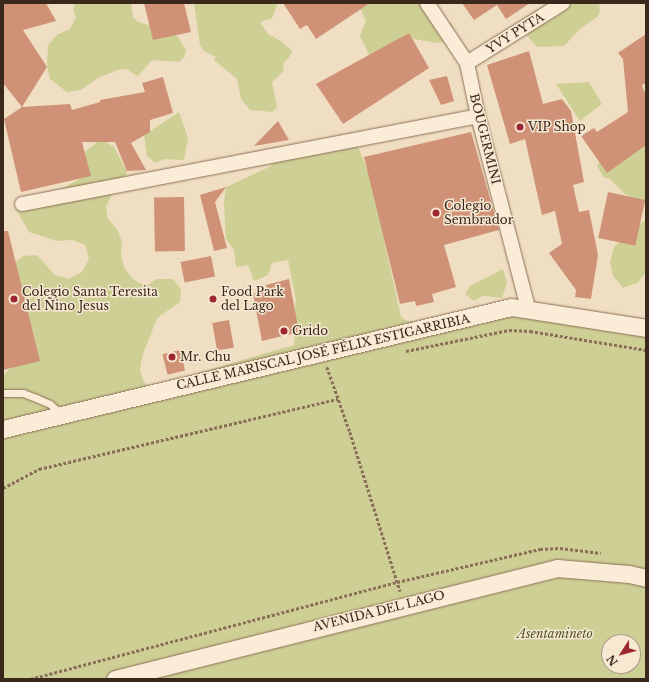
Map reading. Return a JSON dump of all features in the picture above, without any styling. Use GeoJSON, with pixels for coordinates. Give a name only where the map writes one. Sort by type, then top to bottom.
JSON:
{"type":"FeatureCollection","features":[{"type":"Feature","properties":{"kind":"street","name":"BOUGERMINI"},"geometry":{"type":"LineString","coordinates":[[427,3],[468,63],[478,116],[528,308]]}},
{"type":"Feature","properties":{"kind":"street","name":"YVY PYTA"},"geometry":{"type":"LineString","coordinates":[[468,63],[563,3]]}},
{"type":"Feature","properties":{"kind":"street"},"geometry":{"type":"LineString","coordinates":[[22,204],[478,116]]}},
{"type":"Feature","properties":{"kind":"street","name":"CALLE MARISCAL JOSÉ FÉLIX ESTIGARRIBIA"},"geometry":{"type":"LineString","coordinates":[[3,429],[511,307],[528,308],[646,328]]}},
{"type":"Feature","properties":{"kind":"street","name":"AVENIDA DEL LAGO"},"geometry":{"type":"LineString","coordinates":[[115,679],[557,568],[629,574],[646,578]]}},
{"type":"Feature","properties":{"kind":"lane"},"geometry":{"type":"LineString","coordinates":[[3,393],[29,395],[50,404],[61,414]]}},
{"type":"Feature","properties":{"kind":"path"},"geometry":{"type":"LineString","coordinates":[[403,352],[509,330],[530,331],[646,350]]}},
{"type":"Feature","properties":{"kind":"path"},"geometry":{"type":"LineString","coordinates":[[30,679],[397,582],[350,432],[327,367],[334,366]]}},
{"type":"Feature","properties":{"kind":"path"},"geometry":{"type":"LineString","coordinates":[[3,488],[39,468],[338,399]]}},
{"type":"Feature","properties":{"kind":"green space"},"geometry":{"type":"Polygon","coordinates":[[[75,3],[131,3],[133,17],[138,22],[173,32],[178,37],[186,50],[184,57],[179,62],[152,60],[138,76],[126,69],[118,70],[98,78],[81,90],[67,92],[50,79],[47,67],[48,45],[57,35],[70,29],[76,17],[73,10],[75,3]]]}},
{"type":"Feature","properties":{"kind":"green space"},"geometry":{"type":"Polygon","coordinates":[[[194,3],[278,3],[272,18],[260,22],[268,34],[281,41],[292,51],[289,58],[284,62],[283,72],[272,82],[277,107],[272,112],[250,110],[241,99],[237,79],[214,60],[216,57],[204,51],[200,45],[194,3]]]}},
{"type":"Feature","properties":{"kind":"green space"},"geometry":{"type":"Polygon","coordinates":[[[358,3],[429,3],[434,13],[452,24],[457,37],[437,43],[408,38],[392,60],[369,55],[360,36],[366,21],[358,3]]]}},
{"type":"Feature","properties":{"kind":"green space"},"geometry":{"type":"Polygon","coordinates":[[[562,3],[599,3],[600,11],[597,17],[580,29],[564,46],[537,47],[527,36],[524,21],[537,9],[544,10],[562,3]]]}},
{"type":"Feature","properties":{"kind":"green space"},"geometry":{"type":"Polygon","coordinates":[[[589,82],[602,104],[580,121],[556,84],[589,82]]]}},
{"type":"Feature","properties":{"kind":"green space"},"geometry":{"type":"Polygon","coordinates":[[[179,112],[188,138],[184,160],[164,159],[155,163],[147,156],[144,135],[179,112]]]}},
{"type":"Feature","properties":{"kind":"green space","name":"Asentamineto"},"geometry":{"type":"Polygon","coordinates":[[[101,139],[114,147],[127,171],[123,184],[112,195],[106,206],[108,219],[117,229],[122,242],[121,256],[125,269],[134,280],[146,286],[157,279],[173,279],[181,289],[180,302],[157,318],[142,357],[140,371],[145,384],[159,389],[186,381],[198,373],[294,345],[295,334],[292,320],[296,301],[288,260],[272,263],[268,275],[254,281],[248,265],[236,267],[234,250],[226,239],[224,203],[226,187],[271,166],[272,161],[358,146],[389,226],[384,240],[401,317],[407,321],[421,322],[506,304],[518,299],[646,324],[646,679],[3,679],[3,376],[18,359],[11,266],[23,256],[37,255],[55,275],[69,279],[82,272],[89,259],[85,245],[72,240],[57,241],[29,232],[14,206],[25,198],[53,194],[79,179],[86,151],[101,139]]]}},
{"type":"Feature","properties":{"kind":"green space"},"geometry":{"type":"Polygon","coordinates":[[[646,140],[646,205],[625,194],[610,179],[603,177],[597,165],[602,160],[646,140]]]}},
{"type":"Feature","properties":{"kind":"green space"},"geometry":{"type":"Polygon","coordinates":[[[646,219],[646,273],[637,283],[623,288],[613,276],[610,262],[614,247],[646,219]]]}},
{"type":"Feature","properties":{"kind":"green space"},"geometry":{"type":"Polygon","coordinates":[[[503,269],[507,283],[502,298],[483,296],[474,301],[465,294],[470,286],[503,269]]]}},
{"type":"Feature","properties":{"kind":"building"},"geometry":{"type":"Polygon","coordinates":[[[3,3],[46,3],[56,21],[23,30],[47,67],[22,107],[3,83],[3,3]]]}},
{"type":"Feature","properties":{"kind":"building"},"geometry":{"type":"Polygon","coordinates":[[[144,3],[184,3],[191,32],[153,40],[144,3]]]}},
{"type":"Feature","properties":{"kind":"building"},"geometry":{"type":"Polygon","coordinates":[[[283,3],[370,3],[316,39],[307,25],[300,29],[283,3]]]}},
{"type":"Feature","properties":{"kind":"building"},"geometry":{"type":"Polygon","coordinates":[[[462,3],[530,3],[506,19],[497,5],[474,20],[462,3]]]}},
{"type":"Feature","properties":{"kind":"building"},"geometry":{"type":"Polygon","coordinates":[[[409,33],[429,68],[343,124],[316,84],[409,33]]]}},
{"type":"Feature","properties":{"kind":"building"},"geometry":{"type":"Polygon","coordinates":[[[646,34],[646,83],[642,85],[646,96],[646,145],[607,173],[581,136],[594,128],[597,132],[628,112],[623,59],[618,53],[646,34]]]}},
{"type":"Feature","properties":{"kind":"building"},"geometry":{"type":"Polygon","coordinates":[[[529,51],[543,104],[562,99],[571,111],[584,182],[573,185],[579,212],[589,210],[598,255],[591,299],[575,297],[576,290],[549,253],[562,244],[555,211],[542,215],[525,139],[510,144],[487,65],[529,51]]]}},
{"type":"Feature","properties":{"kind":"building"},"geometry":{"type":"Polygon","coordinates":[[[447,76],[454,101],[441,105],[429,80],[447,76]]]}},
{"type":"Feature","properties":{"kind":"building"},"geometry":{"type":"Polygon","coordinates":[[[163,77],[173,113],[150,120],[150,132],[131,143],[146,170],[127,171],[115,142],[82,142],[91,176],[21,192],[4,119],[22,107],[70,104],[72,110],[100,102],[100,100],[145,92],[142,83],[163,77]]]}},
{"type":"Feature","properties":{"kind":"building"},"geometry":{"type":"Polygon","coordinates":[[[278,121],[289,140],[254,146],[278,121]]]}},
{"type":"Feature","properties":{"kind":"building","name":"Colegio Sembrador"},"geometry":{"type":"Polygon","coordinates":[[[471,132],[499,230],[444,245],[456,287],[432,294],[434,302],[416,306],[415,301],[400,304],[364,157],[471,132]]]}},
{"type":"Feature","properties":{"kind":"building"},"geometry":{"type":"Polygon","coordinates":[[[226,187],[215,202],[227,248],[214,251],[200,195],[226,187]]]}},
{"type":"Feature","properties":{"kind":"building"},"geometry":{"type":"Polygon","coordinates":[[[608,192],[645,200],[635,246],[598,238],[608,192]]]}},
{"type":"Feature","properties":{"kind":"building"},"geometry":{"type":"Polygon","coordinates":[[[184,197],[185,251],[155,252],[154,198],[184,197]]]}},
{"type":"Feature","properties":{"kind":"building","name":"Colegio Santa Teresita del Ñino Jesus"},"geometry":{"type":"Polygon","coordinates":[[[3,231],[8,231],[40,361],[3,370],[3,231]]]}},
{"type":"Feature","properties":{"kind":"building"},"geometry":{"type":"Polygon","coordinates":[[[211,256],[215,277],[185,283],[181,262],[211,256]]]}},
{"type":"Feature","properties":{"kind":"building"},"geometry":{"type":"Polygon","coordinates":[[[289,279],[299,332],[262,341],[253,294],[267,291],[266,285],[289,279]]]}},
{"type":"Feature","properties":{"kind":"building"},"geometry":{"type":"Polygon","coordinates":[[[229,320],[234,348],[217,351],[212,323],[229,320]]]}},
{"type":"Feature","properties":{"kind":"building"},"geometry":{"type":"Polygon","coordinates":[[[180,350],[185,370],[168,375],[163,354],[180,350]]]}},
{"type":"Feature","properties":{"kind":"place","name":"VIP Shop"},"geometry":{"type":"Point","coordinates":[520,127]}},
{"type":"Feature","properties":{"kind":"place","name":"Colegio Sembrador"},"geometry":{"type":"Point","coordinates":[436,213]}},
{"type":"Feature","properties":{"kind":"place","name":"Colegio Santa Teresita del Ñino Jesus"},"geometry":{"type":"Point","coordinates":[14,299]}},
{"type":"Feature","properties":{"kind":"place","name":"Food Park del Lago"},"geometry":{"type":"Point","coordinates":[213,299]}},
{"type":"Feature","properties":{"kind":"place","name":"Grido"},"geometry":{"type":"Point","coordinates":[284,331]}},
{"type":"Feature","properties":{"kind":"place","name":"Mr. Chu"},"geometry":{"type":"Point","coordinates":[172,357]}}]}
